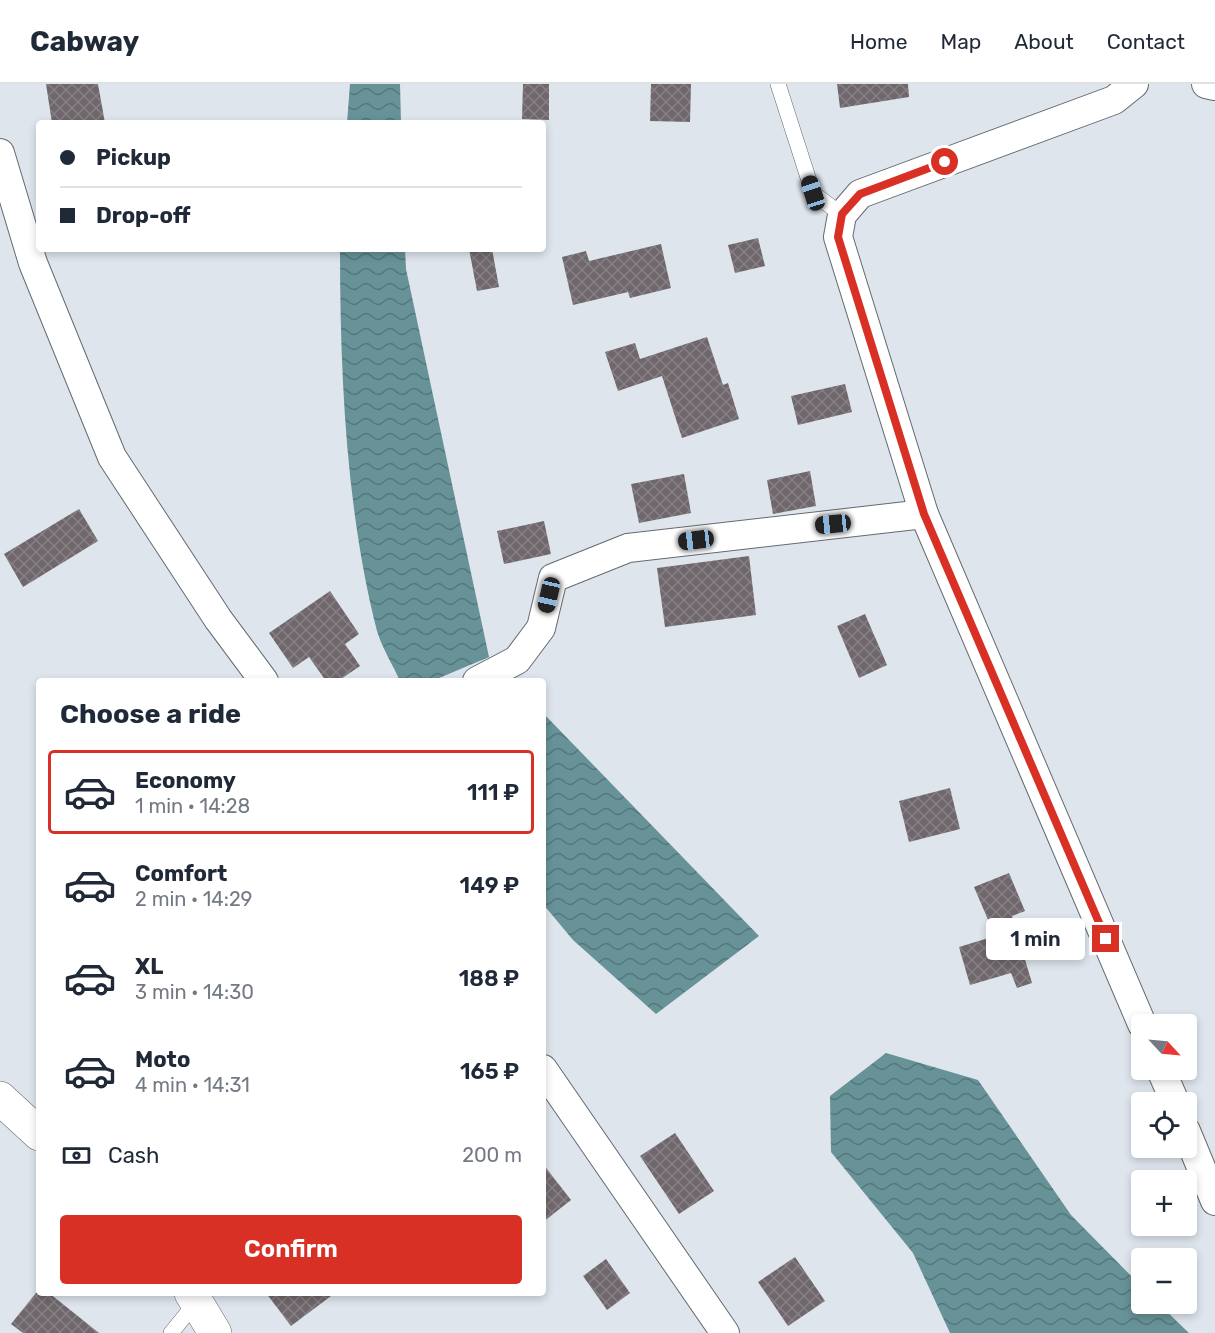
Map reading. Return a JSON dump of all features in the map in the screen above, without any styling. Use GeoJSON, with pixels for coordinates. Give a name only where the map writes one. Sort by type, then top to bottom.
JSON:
{"type":"FeatureCollection","features":[{"type":"Feature","properties":{"kind":"street"},"geometry":{"type":"LineString","coordinates":[[1134,84],[1114,100],[860,194],[842,214],[838,237],[924,514],[1138,1014]]}},
{"type":"Feature","properties":{"kind":"street"},"geometry":{"type":"LineString","coordinates":[[1206,84],[1215,86]]}},
{"type":"Feature","properties":{"kind":"street"},"geometry":{"type":"LineString","coordinates":[[0,153],[33,262],[112,457],[218,619],[262,678]]}},
{"type":"Feature","properties":{"kind":"street"},"geometry":{"type":"LineString","coordinates":[[483,678],[517,660],[541,628],[553,578],[628,548],[924,514]]}},
{"type":"Feature","properties":{"kind":"street"},"geometry":{"type":"LineString","coordinates":[[546,1073],[725,1333]]}},
{"type":"Feature","properties":{"kind":"street"},"geometry":{"type":"LineString","coordinates":[[0,1098],[36,1131]]}},
{"type":"Feature","properties":{"kind":"street"},"geometry":{"type":"LineString","coordinates":[[1197,1158],[1215,1201]]}},
{"type":"Feature","properties":{"kind":"street"},"geometry":{"type":"LineString","coordinates":[[194,1297],[215,1333]]}},
{"type":"Feature","properties":{"kind":"lane"},"geometry":{"type":"LineString","coordinates":[[778,84],[813,193],[842,214]]}},
{"type":"Feature","properties":{"kind":"lane"},"geometry":{"type":"LineString","coordinates":[[171,1333],[194,1297]]}},
{"type":"Feature","properties":{"kind":"water"},"geometry":{"type":"Polygon","coordinates":[[[350,84],[400,84],[401,120],[347,120],[350,84]]]}},
{"type":"Feature","properties":{"kind":"water"},"geometry":{"type":"Polygon","coordinates":[[[340,252],[405,252],[406,269],[489,657],[439,678],[399,678],[377,631],[358,538],[347,442],[341,344],[340,252]]]}},
{"type":"Feature","properties":{"kind":"water"},"geometry":{"type":"Polygon","coordinates":[[[546,716],[759,936],[656,1014],[573,940],[546,908],[546,716]]]}},
{"type":"Feature","properties":{"kind":"water"},"geometry":{"type":"Polygon","coordinates":[[[886,1053],[978,1080],[1071,1215],[1131,1276],[1131,1314],[1169,1314],[1189,1333],[950,1333],[913,1253],[831,1152],[830,1096],[886,1053]]]}},
{"type":"Feature","properties":{"kind":"building"},"geometry":{"type":"Polygon","coordinates":[[[46,84],[98,84],[104,120],[52,120],[46,84]]]}},
{"type":"Feature","properties":{"kind":"building"},"geometry":{"type":"Polygon","coordinates":[[[523,84],[549,84],[549,120],[522,119],[523,84]]]}},
{"type":"Feature","properties":{"kind":"building"},"geometry":{"type":"Polygon","coordinates":[[[651,84],[691,84],[690,122],[650,121],[651,84]]]}},
{"type":"Feature","properties":{"kind":"building"},"geometry":{"type":"Polygon","coordinates":[[[837,84],[908,84],[909,97],[840,108],[837,84]]]}},
{"type":"Feature","properties":{"kind":"building"},"geometry":{"type":"Polygon","coordinates":[[[758,238],[765,266],[735,273],[728,245],[758,238]]]}},
{"type":"Feature","properties":{"kind":"building"},"geometry":{"type":"Polygon","coordinates":[[[661,244],[671,288],[630,298],[628,292],[573,305],[562,257],[586,251],[589,261],[661,244]]]}},
{"type":"Feature","properties":{"kind":"building"},"geometry":{"type":"Polygon","coordinates":[[[470,252],[493,252],[499,287],[477,291],[470,252]]]}},
{"type":"Feature","properties":{"kind":"building"},"geometry":{"type":"Polygon","coordinates":[[[707,337],[723,385],[728,383],[739,419],[682,438],[662,376],[618,391],[605,352],[635,343],[640,359],[707,337]]]}},
{"type":"Feature","properties":{"kind":"building"},"geometry":{"type":"Polygon","coordinates":[[[845,384],[852,412],[798,425],[791,396],[845,384]]]}},
{"type":"Feature","properties":{"kind":"building"},"geometry":{"type":"Polygon","coordinates":[[[810,471],[816,506],[773,514],[767,480],[810,471]]]}},
{"type":"Feature","properties":{"kind":"building"},"geometry":{"type":"Polygon","coordinates":[[[684,474],[691,513],[639,523],[631,484],[684,474]]]}},
{"type":"Feature","properties":{"kind":"building"},"geometry":{"type":"Polygon","coordinates":[[[79,509],[98,541],[23,587],[4,554],[79,509]]]}},
{"type":"Feature","properties":{"kind":"building"},"geometry":{"type":"Polygon","coordinates":[[[544,521],[551,554],[504,564],[497,531],[544,521]]]}},
{"type":"Feature","properties":{"kind":"building"},"geometry":{"type":"Polygon","coordinates":[[[749,556],[756,615],[665,627],[657,568],[749,556]]]}},
{"type":"Feature","properties":{"kind":"building"},"geometry":{"type":"Polygon","coordinates":[[[330,591],[359,634],[345,644],[360,666],[342,678],[324,678],[309,657],[293,668],[269,633],[330,591]]]}},
{"type":"Feature","properties":{"kind":"building"},"geometry":{"type":"Polygon","coordinates":[[[865,614],[887,665],[859,678],[837,626],[865,614]]]}},
{"type":"Feature","properties":{"kind":"building"},"geometry":{"type":"Polygon","coordinates":[[[950,788],[960,829],[909,842],[899,801],[950,788]]]}},
{"type":"Feature","properties":{"kind":"building"},"geometry":{"type":"Polygon","coordinates":[[[1009,873],[1025,911],[1012,916],[1032,983],[1017,988],[1011,973],[970,985],[959,947],[995,936],[974,887],[1009,873]]]}},
{"type":"Feature","properties":{"kind":"building"},"geometry":{"type":"Polygon","coordinates":[[[675,1133],[714,1191],[679,1214],[640,1156],[675,1133]]]}},
{"type":"Feature","properties":{"kind":"building"},"geometry":{"type":"Polygon","coordinates":[[[546,1168],[571,1200],[546,1220],[546,1168]]]}},
{"type":"Feature","properties":{"kind":"building"},"geometry":{"type":"Polygon","coordinates":[[[795,1257],[825,1301],[788,1326],[758,1282],[795,1257]]]}},
{"type":"Feature","properties":{"kind":"building"},"geometry":{"type":"Polygon","coordinates":[[[606,1259],[630,1293],[607,1310],[583,1276],[606,1259]]]}},
{"type":"Feature","properties":{"kind":"building"},"geometry":{"type":"Polygon","coordinates":[[[36,1293],[36,1296],[53,1296],[99,1333],[23,1333],[11,1324],[36,1293]]]}},
{"type":"Feature","properties":{"kind":"building"},"geometry":{"type":"Polygon","coordinates":[[[268,1296],[331,1296],[291,1326],[268,1296]]]}},
{"type":"Feature","properties":{"kind":"route"},"geometry":{"type":"LineString","coordinates":[[945,162],[860,194],[842,214],[838,237],[924,514],[1106,939]]}}]}
